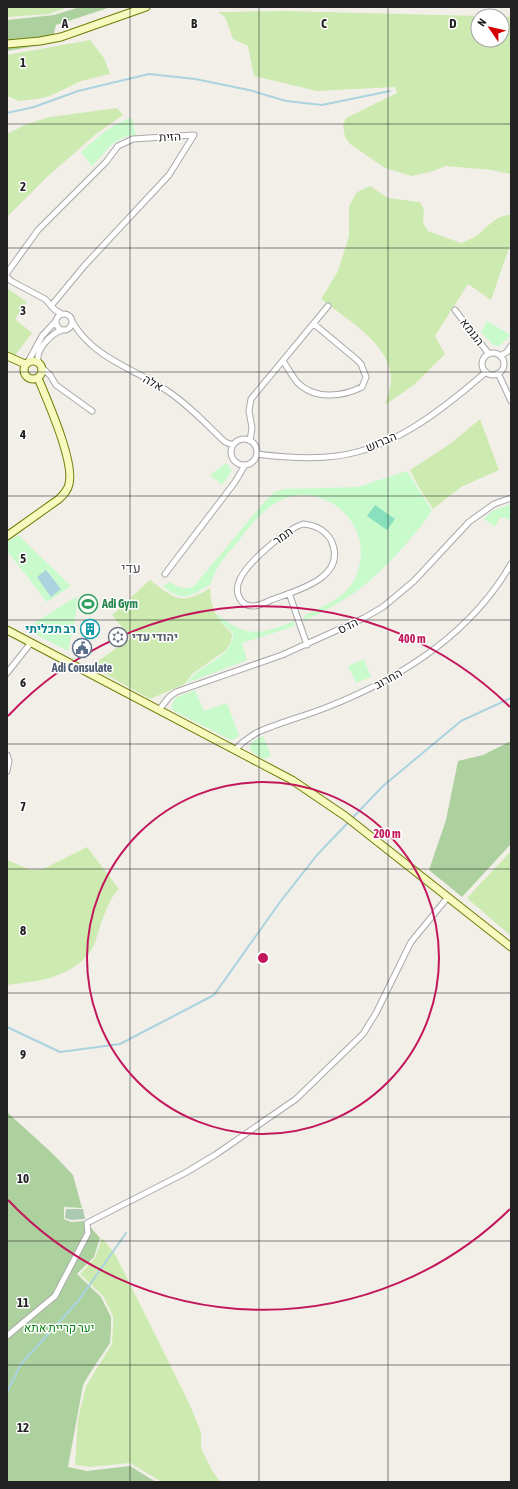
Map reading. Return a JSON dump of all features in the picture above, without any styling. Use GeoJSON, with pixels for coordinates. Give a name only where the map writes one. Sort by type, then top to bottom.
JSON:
{"type":"FeatureCollection","features":[{"type":"Feature","properties":{"kind":"street"},"geometry":{"type":"LineString","coordinates":[[7,44],[40,42],[61,38],[146,7]]}},
{"type":"Feature","properties":{"kind":"street","name":"הזית"},"geometry":{"type":"LineString","coordinates":[[7,273],[38,230],[106,162],[118,146],[133,139],[194,135],[169,175],[85,265],[51,306]]}},
{"type":"Feature","properties":{"kind":"street"},"geometry":{"type":"LineString","coordinates":[[7,276],[11,281],[45,299],[51,306],[62,314],[70,315],[73,323],[68,329],[52,334],[39,354],[42,374],[38,378],[29,379],[25,376],[23,370],[26,363],[42,336],[62,314]]}},
{"type":"Feature","properties":{"kind":"street"},"geometry":{"type":"LineString","coordinates":[[250,441],[252,428],[249,411],[251,399],[328,306]]}},
{"type":"Feature","properties":{"kind":"street","name":"הגומא"},"geometry":{"type":"LineString","coordinates":[[455,310],[489,354]]}},
{"type":"Feature","properties":{"kind":"street"},"geometry":{"type":"LineString","coordinates":[[56,321],[57,326],[62,330]]}},
{"type":"Feature","properties":{"kind":"street","name":"אלה"},"geometry":{"type":"LineString","coordinates":[[73,323],[83,337],[110,360],[166,390],[188,406],[225,442],[233,444]]}},
{"type":"Feature","properties":{"kind":"street"},"geometry":{"type":"LineString","coordinates":[[283,361],[297,382],[304,388],[317,394],[340,394],[362,386],[366,377],[361,364],[314,324]]}},
{"type":"Feature","properties":{"kind":"street"},"geometry":{"type":"LineString","coordinates":[[500,356],[507,352],[511,346]]}},
{"type":"Feature","properties":{"kind":"street"},"geometry":{"type":"LineString","coordinates":[[495,353],[500,356],[503,365],[498,373],[492,374],[486,372],[482,364],[484,358],[489,354],[495,353]]}},
{"type":"Feature","properties":{"kind":"street"},"geometry":{"type":"LineString","coordinates":[[7,356],[26,363],[34,361],[50,375],[56,385],[92,411]]}},
{"type":"Feature","properties":{"kind":"street","name":"הברוש"},"geometry":{"type":"LineString","coordinates":[[256,454],[288,458],[328,457],[364,450],[422,422],[453,401],[486,372]]}},
{"type":"Feature","properties":{"kind":"street"},"geometry":{"type":"LineString","coordinates":[[498,373],[511,402]]}},
{"type":"Feature","properties":{"kind":"street"},"geometry":{"type":"LineString","coordinates":[[7,536],[59,499],[64,494],[70,483],[69,466],[50,407],[38,378]]}},
{"type":"Feature","properties":{"kind":"street"},"geometry":{"type":"LineString","coordinates":[[164,574],[235,482],[245,465],[252,462],[256,454],[256,448],[250,441],[241,440],[233,444],[231,449],[233,459],[236,462],[245,465]]}},
{"type":"Feature","properties":{"kind":"street","name":"הדס"},"geometry":{"type":"LineString","coordinates":[[159,710],[169,697],[176,692],[307,645],[364,618],[383,607],[414,581],[469,522],[494,504],[511,498]]}},
{"type":"Feature","properties":{"kind":"street","name":"תמר"},"geometry":{"type":"LineString","coordinates":[[310,524],[325,532],[331,541],[334,557],[332,565],[322,578],[289,593],[254,606],[247,605],[239,598],[238,586],[244,573],[281,535],[296,526],[310,524]]}},
{"type":"Feature","properties":{"kind":"street","name":"החרוב"},"geometry":{"type":"LineString","coordinates":[[235,750],[246,739],[256,733],[353,696],[396,676],[451,637],[468,621],[484,604],[511,564]]}},
{"type":"Feature","properties":{"kind":"street"},"geometry":{"type":"LineString","coordinates":[[289,593],[307,645]]}},
{"type":"Feature","properties":{"kind":"street"},"geometry":{"type":"LineString","coordinates":[[7,630],[30,644],[292,780],[345,816],[511,947]]}},
{"type":"Feature","properties":{"kind":"street"},"geometry":{"type":"LineString","coordinates":[[7,674],[30,644]]}},
{"type":"Feature","properties":{"kind":"street"},"geometry":{"type":"LineString","coordinates":[[7,755],[9,761],[7,771]]}},
{"type":"Feature","properties":{"kind":"street"},"geometry":{"type":"LineString","coordinates":[[7,1336],[55,1296],[82,1247],[88,1233],[87,1222],[185,1173],[215,1155],[296,1099],[328,1069],[363,1034],[376,1013],[411,942],[448,897]]}},
{"type":"Feature","properties":{"kind":"green space"},"geometry":{"type":"Polygon","coordinates":[[[7,7],[68,7],[49,14],[7,17],[7,7]]]}},
{"type":"Feature","properties":{"kind":"green space"},"geometry":{"type":"Polygon","coordinates":[[[80,7],[108,8],[56,25],[54,33],[56,38],[53,43],[7,51],[7,20],[54,15],[80,7]]]}},
{"type":"Feature","properties":{"kind":"green space"},"geometry":{"type":"Polygon","coordinates":[[[284,11],[470,16],[470,48],[510,48],[511,17],[511,174],[491,170],[446,166],[430,172],[412,176],[385,168],[350,144],[345,137],[343,125],[346,118],[397,93],[395,87],[317,91],[254,76],[248,46],[233,39],[225,17],[218,12],[284,11]]]}},
{"type":"Feature","properties":{"kind":"green space"},"geometry":{"type":"Polygon","coordinates":[[[90,40],[104,58],[110,74],[81,81],[50,96],[37,99],[19,101],[7,96],[7,55],[90,40]]]}},
{"type":"Feature","properties":{"kind":"green space"},"geometry":{"type":"Polygon","coordinates":[[[117,108],[123,115],[96,134],[47,177],[7,217],[7,134],[27,124],[50,117],[117,108]]]}},
{"type":"Feature","properties":{"kind":"green space"},"geometry":{"type":"Polygon","coordinates":[[[132,118],[136,135],[122,138],[116,142],[106,150],[92,166],[81,152],[111,128],[125,120],[132,118]]]}},
{"type":"Feature","properties":{"kind":"green space"},"geometry":{"type":"Polygon","coordinates":[[[370,186],[388,198],[420,202],[424,210],[423,223],[428,231],[461,243],[473,238],[500,217],[511,215],[511,242],[491,300],[468,284],[435,336],[445,354],[415,384],[385,405],[391,379],[388,363],[373,341],[364,332],[321,299],[338,271],[349,236],[349,206],[357,192],[370,186]]]}},
{"type":"Feature","properties":{"kind":"green space"},"geometry":{"type":"Polygon","coordinates":[[[7,288],[27,302],[15,319],[32,333],[14,357],[7,352],[7,288]]]}},
{"type":"Feature","properties":{"kind":"green space"},"geometry":{"type":"Polygon","coordinates":[[[487,321],[511,335],[499,346],[493,345],[481,332],[487,321]]]}},
{"type":"Feature","properties":{"kind":"green space"},"geometry":{"type":"Polygon","coordinates":[[[480,419],[499,470],[461,487],[433,509],[418,486],[410,470],[450,444],[480,419]]]}},
{"type":"Feature","properties":{"kind":"green space"},"geometry":{"type":"Polygon","coordinates":[[[226,463],[232,471],[222,485],[210,475],[226,463]]]}},
{"type":"Feature","properties":{"kind":"green space"},"geometry":{"type":"Polygon","coordinates":[[[407,471],[432,511],[405,545],[370,580],[348,597],[305,621],[304,616],[332,601],[348,589],[356,577],[360,562],[360,546],[356,531],[349,518],[338,507],[325,499],[310,495],[295,496],[279,501],[263,513],[248,528],[223,560],[213,577],[211,584],[198,592],[187,596],[176,595],[163,586],[170,582],[182,588],[194,586],[274,492],[284,489],[358,487],[407,471]]]}},
{"type":"Feature","properties":{"kind":"green space"},"geometry":{"type":"Polygon","coordinates":[[[511,504],[511,520],[500,517],[495,527],[484,519],[492,511],[511,504]]]}},
{"type":"Feature","properties":{"kind":"green space"},"geometry":{"type":"Polygon","coordinates":[[[375,505],[395,519],[387,530],[367,516],[375,505]]]}},
{"type":"Feature","properties":{"kind":"green space"},"geometry":{"type":"Polygon","coordinates":[[[18,535],[71,586],[47,602],[7,551],[7,542],[18,535]]]}},
{"type":"Feature","properties":{"kind":"green space"},"geometry":{"type":"Polygon","coordinates":[[[150,580],[172,596],[178,598],[192,597],[210,588],[213,608],[219,619],[232,634],[231,642],[226,650],[192,674],[185,684],[150,699],[91,666],[131,638],[112,615],[150,580]]]}},
{"type":"Feature","properties":{"kind":"green space"},"geometry":{"type":"Polygon","coordinates":[[[77,596],[76,613],[68,651],[25,629],[77,596]]]}},
{"type":"Feature","properties":{"kind":"green space"},"geometry":{"type":"Polygon","coordinates":[[[216,613],[235,627],[253,632],[272,629],[294,621],[295,626],[242,643],[247,660],[187,683],[199,671],[222,656],[232,642],[233,633],[221,622],[216,613]]]}},
{"type":"Feature","properties":{"kind":"green space"},"geometry":{"type":"Polygon","coordinates":[[[364,659],[371,677],[356,683],[348,666],[364,659]]]}},
{"type":"Feature","properties":{"kind":"green space"},"geometry":{"type":"Polygon","coordinates":[[[195,690],[204,711],[227,703],[239,735],[235,739],[231,740],[174,711],[171,707],[175,698],[195,690]]]}},
{"type":"Feature","properties":{"kind":"green space"},"geometry":{"type":"Polygon","coordinates":[[[263,736],[271,756],[264,759],[256,755],[250,748],[250,745],[255,740],[263,736]]]}},
{"type":"Feature","properties":{"kind":"green space"},"geometry":{"type":"Polygon","coordinates":[[[511,741],[511,844],[462,897],[429,870],[446,820],[458,761],[483,755],[511,741]]]}},
{"type":"Feature","properties":{"kind":"green space"},"geometry":{"type":"Polygon","coordinates":[[[87,847],[119,889],[114,895],[101,922],[96,940],[90,952],[73,968],[63,973],[41,980],[7,985],[7,860],[30,870],[43,869],[87,847]]]}},
{"type":"Feature","properties":{"kind":"green space"},"geometry":{"type":"Polygon","coordinates":[[[511,851],[511,936],[467,898],[511,851]]]}},
{"type":"Feature","properties":{"kind":"green space","name":"יער קריית אתא"},"geometry":{"type":"Polygon","coordinates":[[[7,1112],[53,1154],[73,1175],[82,1208],[64,1207],[64,1219],[71,1222],[85,1221],[100,1238],[94,1257],[77,1274],[101,1297],[111,1317],[110,1343],[83,1385],[68,1467],[87,1471],[130,1466],[156,1482],[7,1482],[7,1112]]]}},
{"type":"Feature","properties":{"kind":"green space"},"geometry":{"type":"Polygon","coordinates":[[[66,1209],[83,1209],[85,1219],[71,1220],[65,1218],[66,1209]]]}},
{"type":"Feature","properties":{"kind":"green space"},"geometry":{"type":"Polygon","coordinates":[[[102,1238],[115,1254],[189,1403],[201,1432],[201,1448],[220,1482],[162,1482],[130,1463],[90,1467],[75,1465],[78,1419],[86,1386],[112,1344],[113,1316],[103,1296],[80,1274],[95,1258],[102,1238]]]}},
{"type":"Feature","properties":{"kind":"water"},"geometry":{"type":"Polygon","coordinates":[[[46,570],[61,589],[51,597],[37,577],[46,570]]]}},
{"type":"Feature","properties":{"kind":"waterway"},"geometry":{"type":"LineString","coordinates":[[7,113],[34,107],[78,91],[149,74],[195,79],[249,90],[286,101],[322,105],[390,91]]}},
{"type":"Feature","properties":{"kind":"waterway"},"geometry":{"type":"LineString","coordinates":[[7,1027],[60,1052],[120,1044],[214,995],[280,902],[317,855],[383,786],[461,721],[511,698]]}},
{"type":"Feature","properties":{"kind":"waterway"},"geometry":{"type":"LineString","coordinates":[[7,1392],[21,1364],[79,1300],[126,1233]]}},
{"type":"Feature","properties":{"kind":"place","name":"Adi Gym"},"geometry":{"type":"Point","coordinates":[88,604]}},
{"type":"Feature","properties":{"kind":"place","name":"רב תכליתי"},"geometry":{"type":"Point","coordinates":[90,629]}},
{"type":"Feature","properties":{"kind":"place","name":"יהודי עדי"},"geometry":{"type":"Point","coordinates":[118,637]}},
{"type":"Feature","properties":{"kind":"place","name":"Adi Consulate"},"geometry":{"type":"Point","coordinates":[82,648]}},
{"type":"Feature","properties":{"kind":"district","name":"עדי"},"geometry":{"type":"Point","coordinates":[131,568]}}]}
